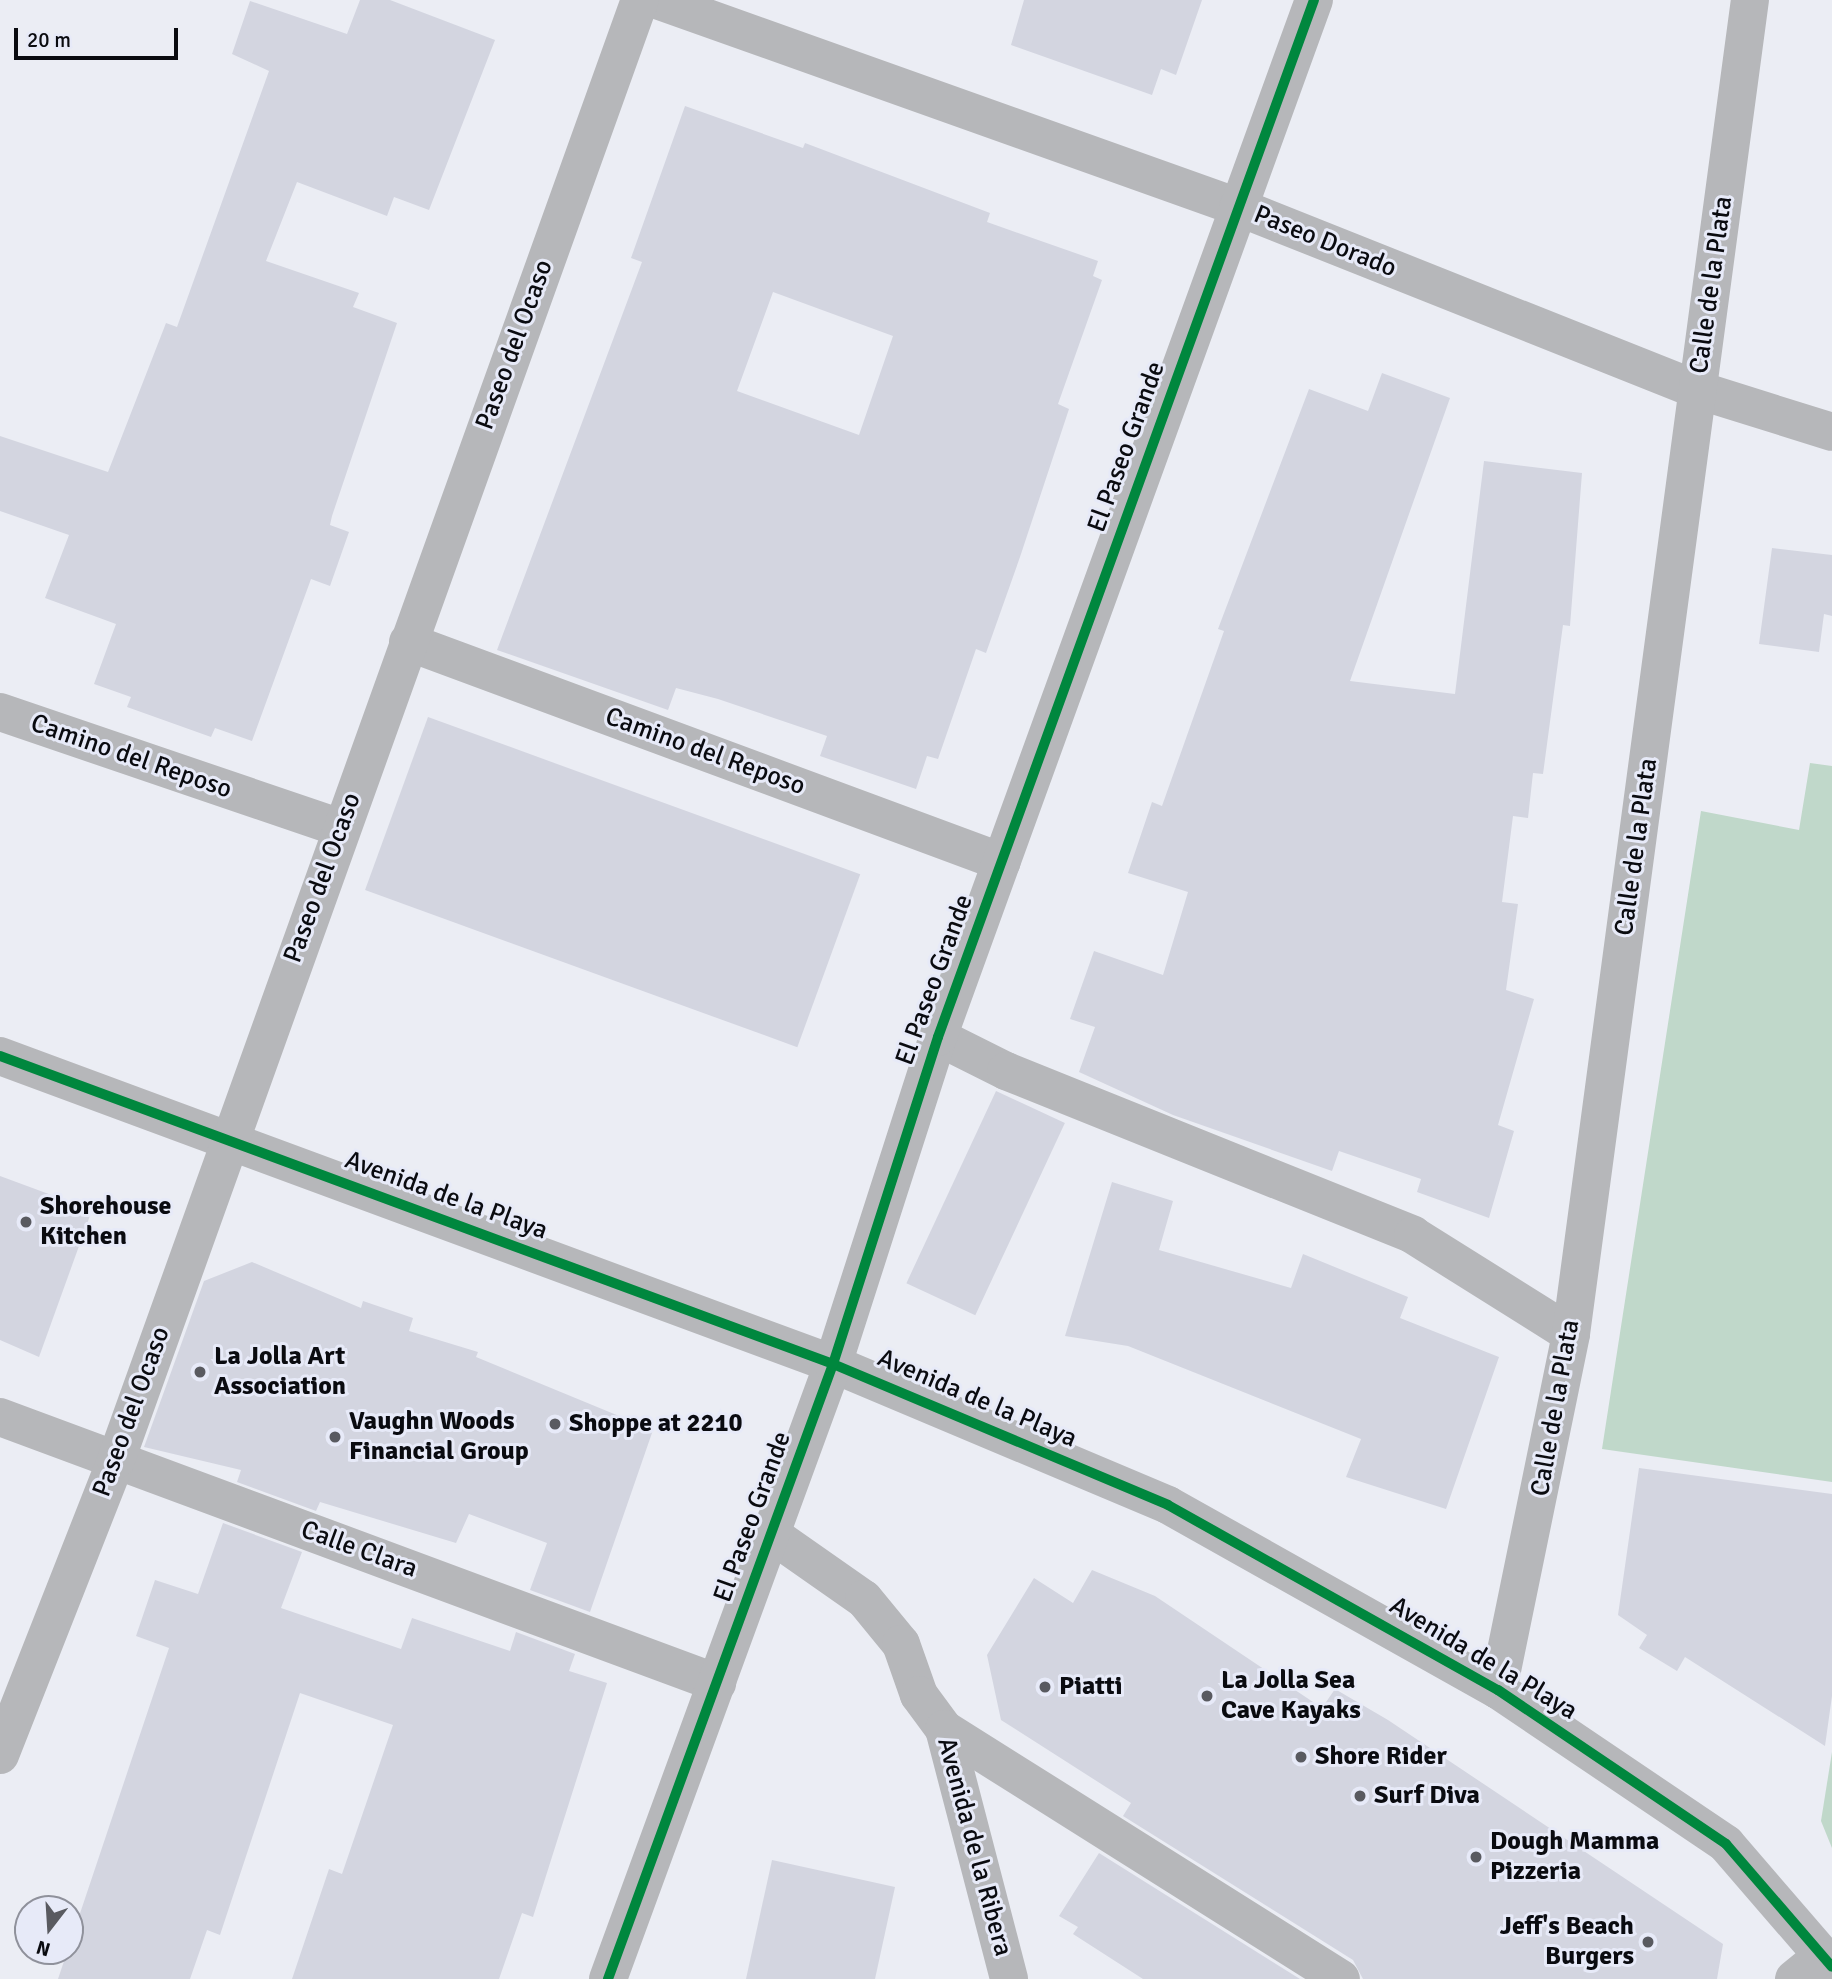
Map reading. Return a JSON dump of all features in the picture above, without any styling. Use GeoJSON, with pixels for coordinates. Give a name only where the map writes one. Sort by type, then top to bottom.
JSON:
{"type":"FeatureCollection","features":[{"type":"Feature","properties":{"kind":"street","name":"Paseo del Ocaso"},"geometry":{"type":"LineString","coordinates":[[0,1755],[116,1460],[228,1140],[640,0]]}},
{"type":"Feature","properties":{"kind":"street","name":"Paseo Dorado"},"geometry":{"type":"LineString","coordinates":[[657,0],[1238,207],[1698,390],[1832,432]]}},
{"type":"Feature","properties":{"kind":"street","name":"El Paseo Grande"},"geometry":{"type":"LineString","coordinates":[[608,1979],[833,1364],[938,1037],[1314,0]]}},
{"type":"Feature","properties":{"kind":"street","name":"Calle de la Plata"},"geometry":{"type":"LineString","coordinates":[[1498,1690],[1571,1334],[1750,0]]}},
{"type":"Feature","properties":{"kind":"street","name":"Camino del Reposo"},"geometry":{"type":"LineString","coordinates":[[408,642],[1002,862]]}},
{"type":"Feature","properties":{"kind":"street","name":"Camino del Reposo"},"geometry":{"type":"LineString","coordinates":[[0,712],[341,828]]}},
{"type":"Feature","properties":{"kind":"street"},"geometry":{"type":"LineString","coordinates":[[938,1037],[1006,1071],[1413,1235],[1571,1334]]}},
{"type":"Feature","properties":{"kind":"street","name":"Avenida de la Playa"},"geometry":{"type":"LineString","coordinates":[[0,1056],[833,1364],[1168,1504],[1498,1690],[1726,1844],[1815,1968]]}},
{"type":"Feature","properties":{"kind":"street","name":"Calle Clara"},"geometry":{"type":"LineString","coordinates":[[0,1417],[717,1682]]}},
{"type":"Feature","properties":{"kind":"street","name":"Avenida de la Ribera"},"geometry":{"type":"LineString","coordinates":[[771,1534],[864,1599],[901,1644],[919,1695],[944,1729],[1009,1979]]}},
{"type":"Feature","properties":{"kind":"street"},"geometry":{"type":"LineString","coordinates":[[944,1729],[1341,1979]]}},
{"type":"Feature","properties":{"kind":"green space"},"geometry":{"type":"Polygon","coordinates":[[[1810,763],[1832,766],[1832,1482],[1602,1449],[1701,811],[1799,830],[1810,763]]]}},
{"type":"Feature","properties":{"kind":"green space"},"geometry":{"type":"Polygon","coordinates":[[[1832,1752],[1832,1848],[1821,1821],[1832,1752]]]}},
{"type":"Feature","properties":{"kind":"building"},"geometry":{"type":"Polygon","coordinates":[[[360,0],[390,0],[495,40],[429,210],[394,197],[387,216],[297,182],[266,261],[359,293],[353,307],[397,323],[332,516],[330,525],[349,532],[330,586],[311,579],[252,741],[215,728],[211,737],[127,707],[131,697],[94,684],[116,624],[45,598],[69,535],[0,511],[0,436],[108,472],[166,323],[177,327],[269,71],[232,54],[250,1],[347,34],[360,0]]]}},
{"type":"Feature","properties":{"kind":"building"},"geometry":{"type":"Polygon","coordinates":[[[1024,0],[1202,0],[1176,75],[1161,69],[1152,95],[1011,45],[1024,0]]]}},
{"type":"Feature","properties":{"kind":"building"},"geometry":{"type":"Polygon","coordinates":[[[685,106],[803,148],[805,143],[990,213],[987,222],[1098,261],[1093,276],[1102,280],[1058,404],[1069,409],[1020,557],[986,653],[976,649],[938,759],[927,756],[916,789],[820,756],[827,736],[718,699],[676,688],[668,710],[497,650],[642,262],[631,258],[685,106]],[[773,292],[737,391],[859,435],[893,336],[773,292]]]}},
{"type":"Feature","properties":{"kind":"building"},"geometry":{"type":"Polygon","coordinates":[[[1382,373],[1450,398],[1350,681],[1455,694],[1484,461],[1582,473],[1570,626],[1563,625],[1543,774],[1533,773],[1528,818],[1513,816],[1502,902],[1518,904],[1506,990],[1534,999],[1498,1125],[1514,1131],[1489,1218],[1417,1192],[1421,1179],[1339,1151],[1332,1171],[1173,1115],[1079,1072],[1095,1027],[1070,1019],[1094,951],[1163,975],[1188,892],[1128,873],[1152,802],[1162,806],[1224,631],[1218,629],[1309,389],[1368,411],[1382,373]]]}},
{"type":"Feature","properties":{"kind":"building"},"geometry":{"type":"Polygon","coordinates":[[[1772,548],[1832,555],[1832,616],[1824,614],[1819,652],[1759,644],[1772,548]]]}},
{"type":"Feature","properties":{"kind":"building"},"geometry":{"type":"Polygon","coordinates":[[[428,717],[860,874],[797,1047],[365,890],[428,717]]]}},
{"type":"Feature","properties":{"kind":"building"},"geometry":{"type":"Polygon","coordinates":[[[996,1091],[1065,1123],[975,1315],[906,1283],[996,1091]]]}},
{"type":"Feature","properties":{"kind":"building"},"geometry":{"type":"Polygon","coordinates":[[[0,1176],[92,1210],[39,1357],[0,1340],[0,1176]]]}},
{"type":"Feature","properties":{"kind":"building"},"geometry":{"type":"Polygon","coordinates":[[[1112,1182],[1173,1201],[1159,1250],[1291,1288],[1303,1254],[1408,1297],[1400,1318],[1499,1357],[1446,1509],[1346,1477],[1361,1439],[1128,1346],[1065,1336],[1112,1182]]]}},
{"type":"Feature","properties":{"kind":"building"},"geometry":{"type":"Polygon","coordinates":[[[252,1262],[361,1308],[363,1301],[413,1318],[409,1331],[478,1352],[476,1357],[653,1430],[590,1612],[530,1590],[547,1543],[469,1514],[456,1543],[320,1502],[316,1511],[237,1482],[241,1470],[144,1447],[204,1281],[252,1262]]]}},
{"type":"Feature","properties":{"kind":"building"},"geometry":{"type":"Polygon","coordinates":[[[1639,1468],[1832,1494],[1832,1696],[1825,1746],[1685,1657],[1677,1671],[1639,1648],[1647,1635],[1618,1615],[1639,1468]]]}},
{"type":"Feature","properties":{"kind":"building"},"geometry":{"type":"Polygon","coordinates":[[[223,1523],[302,1552],[281,1608],[401,1649],[412,1618],[510,1651],[516,1632],[575,1654],[569,1671],[607,1683],[533,1917],[522,1913],[499,1979],[292,1979],[329,1869],[342,1874],[393,1725],[300,1693],[220,1935],[207,1930],[190,1979],[58,1979],[63,1965],[84,1965],[84,1901],[169,1648],[136,1636],[155,1580],[198,1594],[223,1523]]]}},
{"type":"Feature","properties":{"kind":"building"},"geometry":{"type":"Polygon","coordinates":[[[1092,1570],[1155,1596],[1322,1708],[1335,1689],[1388,1720],[1723,1944],[1717,1979],[1363,1979],[1353,1960],[1123,1816],[1131,1803],[1001,1720],[987,1655],[1034,1578],[1073,1603],[1092,1570]]]}},
{"type":"Feature","properties":{"kind":"building"},"geometry":{"type":"Polygon","coordinates":[[[1099,1853],[1300,1979],[1143,1979],[1073,1934],[1078,1927],[1059,1916],[1099,1853]]]}},
{"type":"Feature","properties":{"kind":"building"},"geometry":{"type":"Polygon","coordinates":[[[772,1860],[895,1887],[875,1979],[746,1979],[772,1860]]]}},
{"type":"Feature","properties":{"kind":"cycle path"},"geometry":{"type":"LineString","coordinates":[[608,1979],[833,1364],[938,1037],[1314,0]]}},
{"type":"Feature","properties":{"kind":"cycle path"},"geometry":{"type":"LineString","coordinates":[[0,1056],[833,1364],[1168,1505],[1498,1690],[1726,1844],[1832,1967]]}},
{"type":"Feature","properties":{"kind":"place","name":"Shorehouse Kitchen"},"geometry":{"type":"Point","coordinates":[26,1222]}},
{"type":"Feature","properties":{"kind":"place","name":"La Jolla Art Association"},"geometry":{"type":"Point","coordinates":[200,1372]}},
{"type":"Feature","properties":{"kind":"place","name":"Shoppe at 2210"},"geometry":{"type":"Point","coordinates":[555,1424]}},
{"type":"Feature","properties":{"kind":"place","name":"Vaughn Woods Financial Group"},"geometry":{"type":"Point","coordinates":[335,1437]}},
{"type":"Feature","properties":{"kind":"place","name":"Piatti"},"geometry":{"type":"Point","coordinates":[1045,1687]}},
{"type":"Feature","properties":{"kind":"place","name":"La Jolla Sea Cave Kayaks"},"geometry":{"type":"Point","coordinates":[1207,1696]}},
{"type":"Feature","properties":{"kind":"place","name":"Shore Rider"},"geometry":{"type":"Point","coordinates":[1301,1757]}},
{"type":"Feature","properties":{"kind":"place","name":"Surf Diva"},"geometry":{"type":"Point","coordinates":[1360,1796]}},
{"type":"Feature","properties":{"kind":"place","name":"Dough Mamma Pizzeria"},"geometry":{"type":"Point","coordinates":[1476,1857]}},
{"type":"Feature","properties":{"kind":"place","name":"Jeff's Beach Burgers"},"geometry":{"type":"Point","coordinates":[1648,1942]}}]}
